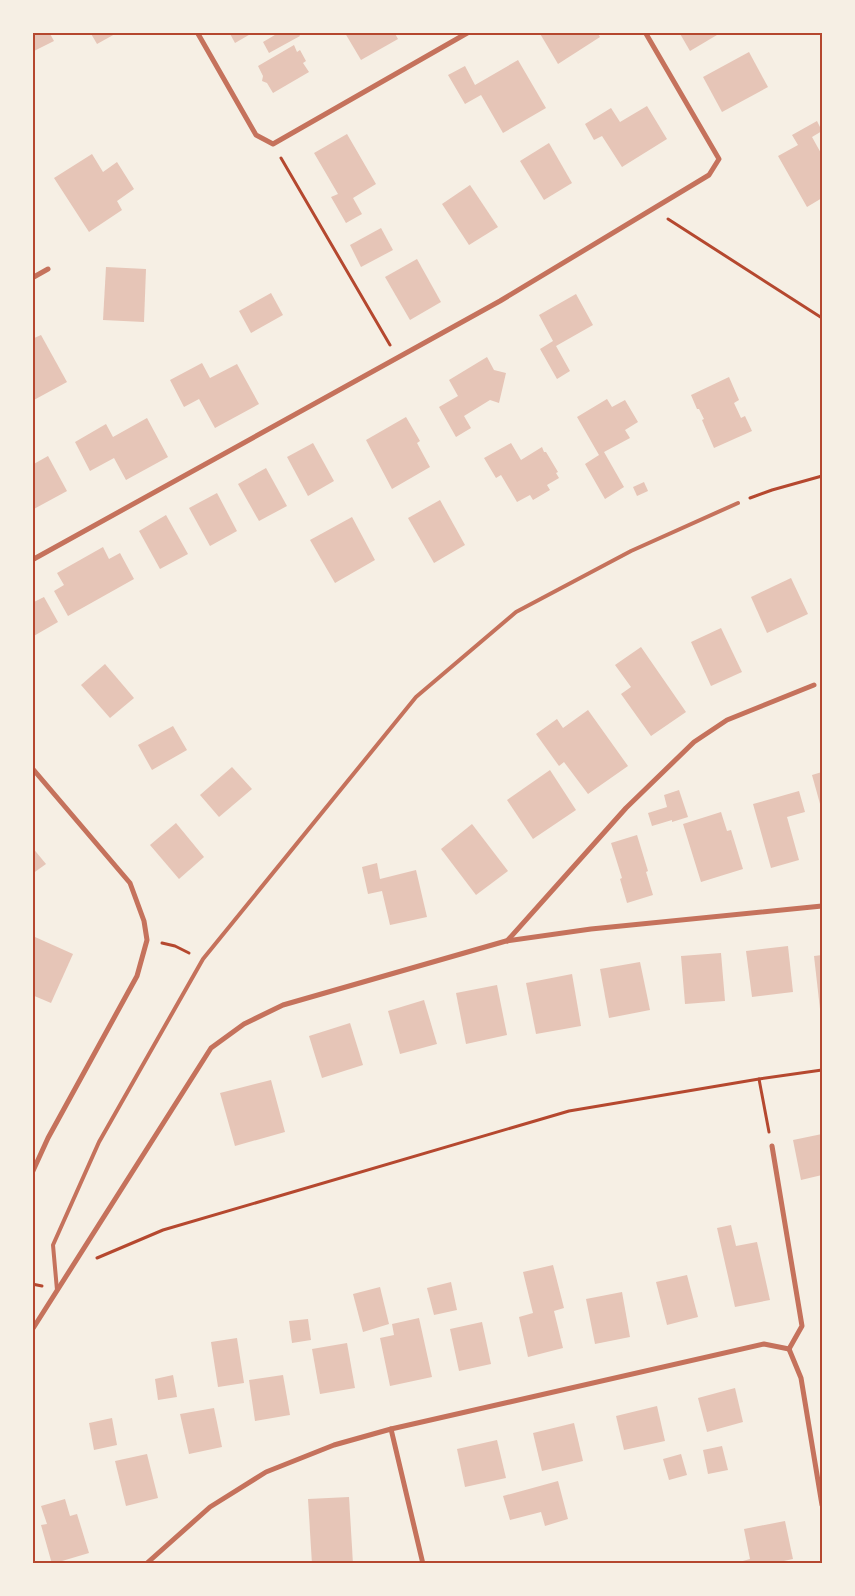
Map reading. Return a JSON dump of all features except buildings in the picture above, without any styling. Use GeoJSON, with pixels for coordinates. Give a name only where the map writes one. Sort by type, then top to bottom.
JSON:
{"type":"FeatureCollection","features":[{"type":"Feature","properties":{"kind":"street"},"geometry":{"type":"LineString","coordinates":[[198,32],[256,135],[273,144],[469,32]]}},
{"type":"Feature","properties":{"kind":"street"},"geometry":{"type":"LineString","coordinates":[[32,560],[312,407],[500,301],[709,175],[719,159],[645,32]]}},
{"type":"Feature","properties":{"kind":"street"},"geometry":{"type":"LineString","coordinates":[[32,278],[48,269]]}},
{"type":"Feature","properties":{"kind":"street"},"geometry":{"type":"LineString","coordinates":[[506,941],[626,808],[694,742],[727,720],[814,685]]}},
{"type":"Feature","properties":{"kind":"street"},"geometry":{"type":"LineString","coordinates":[[32,768],[130,882],[144,920],[147,940],[137,976],[48,1138],[32,1173]]}},
{"type":"Feature","properties":{"kind":"street"},"geometry":{"type":"LineString","coordinates":[[32,1330],[211,1048],[244,1024],[283,1005],[506,941],[619,926],[822,906]]}},
{"type":"Feature","properties":{"kind":"street"},"geometry":{"type":"LineString","coordinates":[[772,1146],[802,1326],[789,1349]]}},
{"type":"Feature","properties":{"kind":"street"},"geometry":{"type":"LineString","coordinates":[[146,1564],[210,1507],[266,1472],[334,1445],[391,1429],[764,1344],[789,1349]]}},
{"type":"Feature","properties":{"kind":"street"},"geometry":{"type":"LineString","coordinates":[[789,1349],[801,1378],[822,1505]]}},
{"type":"Feature","properties":{"kind":"street"},"geometry":{"type":"LineString","coordinates":[[391,1429],[423,1564]]}},
{"type":"Feature","properties":{"kind":"lane"},"geometry":{"type":"LineString","coordinates":[[57,1290],[53,1244],[99,1142],[203,959],[416,697],[516,612],[631,551],[738,503]]}},
{"type":"Feature","properties":{"kind":"path"},"geometry":{"type":"LineString","coordinates":[[273,144],[398,357]]}},
{"type":"Feature","properties":{"kind":"path"},"geometry":{"type":"LineString","coordinates":[[652,209],[822,318]]}},
{"type":"Feature","properties":{"kind":"path"},"geometry":{"type":"LineString","coordinates":[[738,503],[772,490],[822,476]]}},
{"type":"Feature","properties":{"kind":"path"},"geometry":{"type":"LineString","coordinates":[[147,940],[175,946],[203,959]]}},
{"type":"Feature","properties":{"kind":"path"},"geometry":{"type":"LineString","coordinates":[[72,1268],[163,1230],[569,1111],[822,1070]]}},
{"type":"Feature","properties":{"kind":"path"},"geometry":{"type":"LineString","coordinates":[[759,1079],[772,1146]]}}]}
